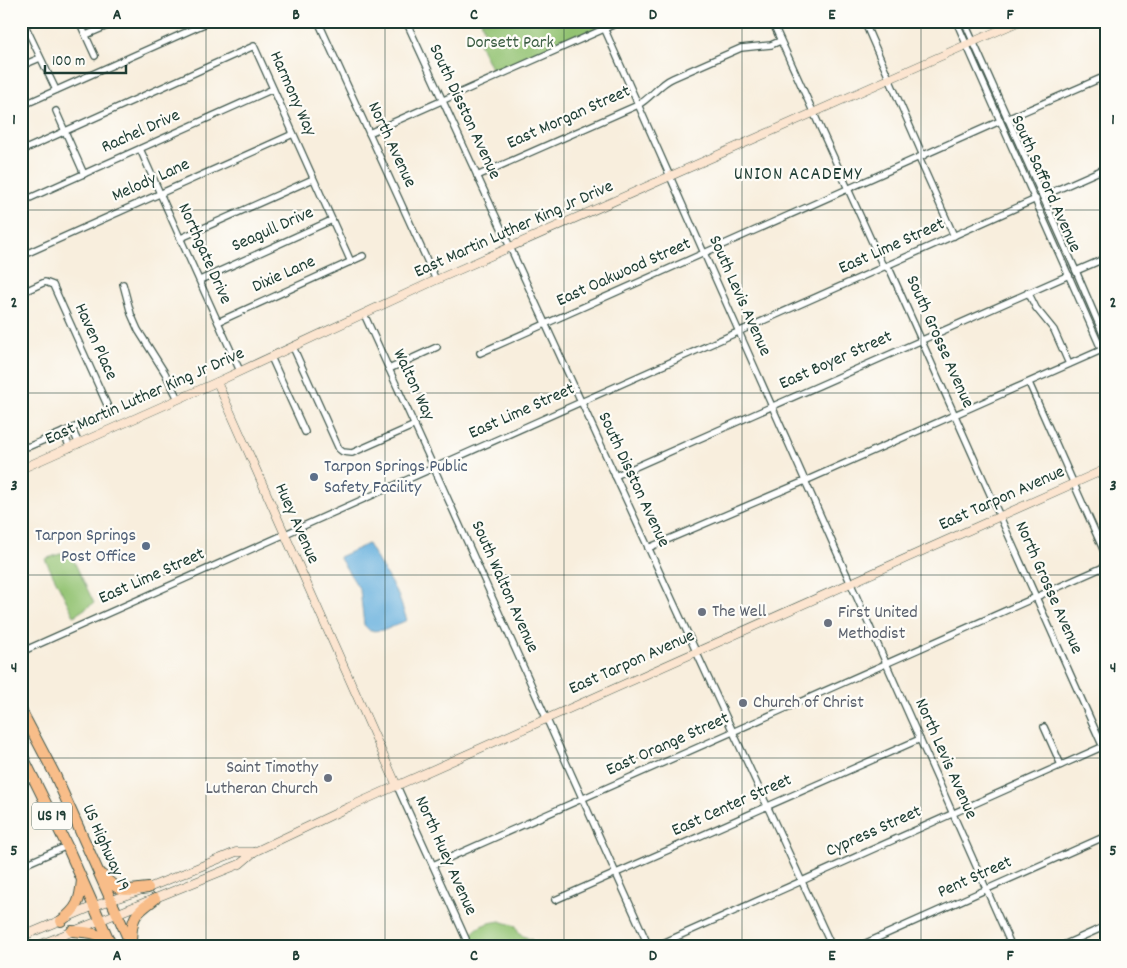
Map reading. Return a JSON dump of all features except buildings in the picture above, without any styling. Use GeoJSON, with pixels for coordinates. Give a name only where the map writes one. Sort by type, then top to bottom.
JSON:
{"type":"FeatureCollection","features":[{"type":"Feature","properties":{"kind":"highway","name":"US Highway 19"},"geometry":{"type":"LineString","coordinates":[[21,710],[54,775],[132,946]]}},
{"type":"Feature","properties":{"kind":"highway","name":"US Highway 19"},"geometry":{"type":"LineString","coordinates":[[21,753],[112,946]]}},
{"type":"Feature","properties":{"kind":"highway"},"geometry":{"type":"LineString","coordinates":[[98,870],[113,885],[123,890],[148,888]]}},
{"type":"Feature","properties":{"kind":"highway"},"geometry":{"type":"LineString","coordinates":[[61,921],[78,905],[82,880]]}},
{"type":"Feature","properties":{"kind":"highway"},"geometry":{"type":"LineString","coordinates":[[132,946],[134,918],[138,912],[155,899]]}},
{"type":"Feature","properties":{"kind":"highway"},"geometry":{"type":"LineString","coordinates":[[72,931],[94,932],[103,937],[112,946]]}},
{"type":"Feature","properties":{"kind":"street"},"geometry":{"type":"LineString","coordinates":[[23,21],[56,90]]}},
{"type":"Feature","properties":{"kind":"street"},"geometry":{"type":"LineString","coordinates":[[79,21],[95,56]]}},
{"type":"Feature","properties":{"kind":"street"},"geometry":{"type":"LineString","coordinates":[[86,35],[119,21]]}},
{"type":"Feature","properties":{"kind":"street","name":"North Avenue"},"geometry":{"type":"LineString","coordinates":[[318,21],[436,280]]}},
{"type":"Feature","properties":{"kind":"street","name":"South Disston Avenue"},"geometry":{"type":"LineString","coordinates":[[406,21],[832,947]]}},
{"type":"Feature","properties":{"kind":"street","name":"South Levis Avenue"},"geometry":{"type":"LineString","coordinates":[[601,21],[851,583]]}},
{"type":"Feature","properties":{"kind":"street"},"geometry":{"type":"LineString","coordinates":[[369,132],[622,21]]}},
{"type":"Feature","properties":{"kind":"street","name":"South Grosse Avenue"},"geometry":{"type":"LineString","coordinates":[[772,21],[882,264],[890,270],[1000,516]]}},
{"type":"Feature","properties":{"kind":"street"},"geometry":{"type":"LineString","coordinates":[[864,21],[954,236]]}},
{"type":"Feature","properties":{"kind":"street","name":"South Safford Avenue"},"geometry":{"type":"LineString","coordinates":[[956,21],[970,43],[1007,119],[1043,196],[1106,341]]}},
{"type":"Feature","properties":{"kind":"street","name":"South Safford Avenue"},"geometry":{"type":"LineString","coordinates":[[964,21],[970,43],[1000,121],[1106,360]]}},
{"type":"Feature","properties":{"kind":"street","name":"East Martin Luther King Jr Drive"},"geometry":{"type":"LineString","coordinates":[[21,470],[217,382],[436,280],[1020,21]]}},
{"type":"Feature","properties":{"kind":"street"},"geometry":{"type":"LineString","coordinates":[[21,106],[208,22]]}},
{"type":"Feature","properties":{"kind":"street","name":"East Morgan Street"},"geometry":{"type":"LineString","coordinates":[[477,176],[638,105],[648,99],[664,82],[741,48],[771,45],[780,41]]}},
{"type":"Feature","properties":{"kind":"street","name":"Harmony Way"},"geometry":{"type":"LineString","coordinates":[[65,132],[254,46],[351,262]]}},
{"type":"Feature","properties":{"kind":"street"},"geometry":{"type":"LineString","coordinates":[[21,66],[40,58]]}},
{"type":"Feature","properties":{"kind":"street"},"geometry":{"type":"LineString","coordinates":[[1007,119],[1106,76]]}},
{"type":"Feature","properties":{"kind":"street","name":"Rachel Drive"},"geometry":{"type":"LineString","coordinates":[[21,202],[273,89]]}},
{"type":"Feature","properties":{"kind":"street"},"geometry":{"type":"LineString","coordinates":[[56,111],[84,174]]}},
{"type":"Feature","properties":{"kind":"street","name":"East Oakwood Street"},"geometry":{"type":"LineString","coordinates":[[480,354],[1000,121]]}},
{"type":"Feature","properties":{"kind":"street"},"geometry":{"type":"LineString","coordinates":[[21,152],[65,132]]}},
{"type":"Feature","properties":{"kind":"street","name":"Melody Lane"},"geometry":{"type":"LineString","coordinates":[[21,256],[293,134]]}},
{"type":"Feature","properties":{"kind":"street","name":"Northgate Drive"},"geometry":{"type":"LineString","coordinates":[[140,149],[240,371]]}},
{"type":"Feature","properties":{"kind":"street"},"geometry":{"type":"LineString","coordinates":[[1043,196],[1106,168]]}},
{"type":"Feature","properties":{"kind":"street"},"geometry":{"type":"LineString","coordinates":[[181,238],[313,178]]}},
{"type":"Feature","properties":{"kind":"street","name":"East Lime Street"},"geometry":{"type":"LineString","coordinates":[[21,652],[1036,199]]}},
{"type":"Feature","properties":{"kind":"street","name":"Seagull Drive"},"geometry":{"type":"LineString","coordinates":[[200,280],[332,220]]}},
{"type":"Feature","properties":{"kind":"street","name":"Dixie Lane"},"geometry":{"type":"LineString","coordinates":[[218,322],[363,256]]}},
{"type":"Feature","properties":{"kind":"street"},"geometry":{"type":"LineString","coordinates":[[1076,271],[1106,258]]}},
{"type":"Feature","properties":{"kind":"street","name":"East Boyer Street"},"geometry":{"type":"LineString","coordinates":[[615,476],[1069,274]]}},
{"type":"Feature","properties":{"kind":"street","name":"Haven Place"},"geometry":{"type":"LineString","coordinates":[[21,293],[45,282],[53,285],[108,407],[104,415],[21,448]]}},
{"type":"Feature","properties":{"kind":"street"},"geometry":{"type":"LineString","coordinates":[[123,284],[131,314],[138,330],[165,373],[178,399]]}},
{"type":"Feature","properties":{"kind":"street"},"geometry":{"type":"LineString","coordinates":[[1028,292],[1036,308],[1054,330],[1069,364]]}},
{"type":"Feature","properties":{"kind":"street","name":"Walton Way"},"geometry":{"type":"LineString","coordinates":[[364,314],[434,468]]}},
{"type":"Feature","properties":{"kind":"street"},"geometry":{"type":"LineString","coordinates":[[293,347],[339,449],[343,452],[352,453],[415,424]]}},
{"type":"Feature","properties":{"kind":"street"},"geometry":{"type":"LineString","coordinates":[[389,369],[436,347]]}},
{"type":"Feature","properties":{"kind":"street"},"geometry":{"type":"LineString","coordinates":[[648,548],[805,482],[1101,350]]}},
{"type":"Feature","properties":{"kind":"street"},"geometry":{"type":"LineString","coordinates":[[271,357],[305,432]]}},
{"type":"Feature","properties":{"kind":"street","name":"Huey Avenue"},"geometry":{"type":"LineString","coordinates":[[217,382],[397,786]]}},
{"type":"Feature","properties":{"kind":"street"},"geometry":{"type":"LineString","coordinates":[[1029,383],[1106,556]]}},
{"type":"Feature","properties":{"kind":"street"},"geometry":{"type":"LineString","coordinates":[[72,428],[79,444]]}},
{"type":"Feature","properties":{"kind":"street"},"geometry":{"type":"LineString","coordinates":[[63,432],[70,448]]}},
{"type":"Feature","properties":{"kind":"street","name":"South Walton Avenue"},"geometry":{"type":"LineString","coordinates":[[434,468],[649,947]]}},
{"type":"Feature","properties":{"kind":"street","name":"East Tarpon Avenue"},"geometry":{"type":"LineString","coordinates":[[34,947],[240,864],[254,852],[546,718],[1106,469]]}},
{"type":"Feature","properties":{"kind":"street","name":"North Grosse Avenue"},"geometry":{"type":"LineString","coordinates":[[1000,516],[1106,754]]}},
{"type":"Feature","properties":{"kind":"street","name":"East Orange Street"},"geometry":{"type":"LineString","coordinates":[[433,865],[1106,566]]}},
{"type":"Feature","properties":{"kind":"street","name":"North Levis Avenue"},"geometry":{"type":"LineString","coordinates":[[851,583],[1012,947]]}},
{"type":"Feature","properties":{"kind":"street"},"geometry":{"type":"LineString","coordinates":[[1044,727],[1061,765]]}},
{"type":"Feature","properties":{"kind":"street","name":"East Center Street"},"geometry":{"type":"LineString","coordinates":[[555,900],[920,739]]}},
{"type":"Feature","properties":{"kind":"street","name":"Cypress Street"},"geometry":{"type":"LineString","coordinates":[[654,947],[1104,746]]}},
{"type":"Feature","properties":{"kind":"street"},"geometry":{"type":"LineString","coordinates":[[21,783],[34,778]]}},
{"type":"Feature","properties":{"kind":"street","name":"North Huey Avenue"},"geometry":{"type":"LineString","coordinates":[[397,786],[466,939],[465,947]]}},
{"type":"Feature","properties":{"kind":"street","name":"Pent Street"},"geometry":{"type":"LineString","coordinates":[[857,947],[1106,836]]}},
{"type":"Feature","properties":{"kind":"street"},"geometry":{"type":"LineString","coordinates":[[21,866],[66,846]]}},
{"type":"Feature","properties":{"kind":"street","name":"East Tarpon Avenue"},"geometry":{"type":"LineString","coordinates":[[21,937],[94,906],[148,888],[236,852],[254,852]]}},
{"type":"Feature","properties":{"kind":"street"},"geometry":{"type":"LineString","coordinates":[[1059,947],[1106,926]]}},
{"type":"Feature","properties":{"kind":"green space","name":"Dorsett Park"},"geometry":{"type":"Polygon","coordinates":[[[481,21],[597,21],[598,26],[596,29],[493,73],[479,43],[487,40],[481,21]]]}},
{"type":"Feature","properties":{"kind":"green space"},"geometry":{"type":"Polygon","coordinates":[[[69,551],[94,603],[74,616],[45,559],[69,551]]]}},
{"type":"Feature","properties":{"kind":"green space"},"geometry":{"type":"Polygon","coordinates":[[[500,921],[516,926],[519,934],[532,940],[538,947],[471,947],[471,935],[477,929],[500,921]]]}},
{"type":"Feature","properties":{"kind":"water"},"geometry":{"type":"Polygon","coordinates":[[[368,544],[398,595],[407,620],[385,630],[370,631],[364,625],[360,590],[339,557],[368,544]]]}},
{"type":"Feature","properties":{"kind":"place","name":"Tarpon Springs Public Safety Facility"},"geometry":{"type":"Point","coordinates":[314,477]}},
{"type":"Feature","properties":{"kind":"place","name":"Tarpon Springs Post Office"},"geometry":{"type":"Point","coordinates":[146,546]}},
{"type":"Feature","properties":{"kind":"place","name":"The Well"},"geometry":{"type":"Point","coordinates":[702,612]}},
{"type":"Feature","properties":{"kind":"place","name":"First United Methodist"},"geometry":{"type":"Point","coordinates":[828,623]}},
{"type":"Feature","properties":{"kind":"place","name":"Church of Christ"},"geometry":{"type":"Point","coordinates":[743,703]}},
{"type":"Feature","properties":{"kind":"place","name":"Saint Timothy Lutheran Church"},"geometry":{"type":"Point","coordinates":[328,778]}},
{"type":"Feature","properties":{"kind":"district","name":"UNION ACADEMY"},"geometry":{"type":"Point","coordinates":[798,175]}}]}
